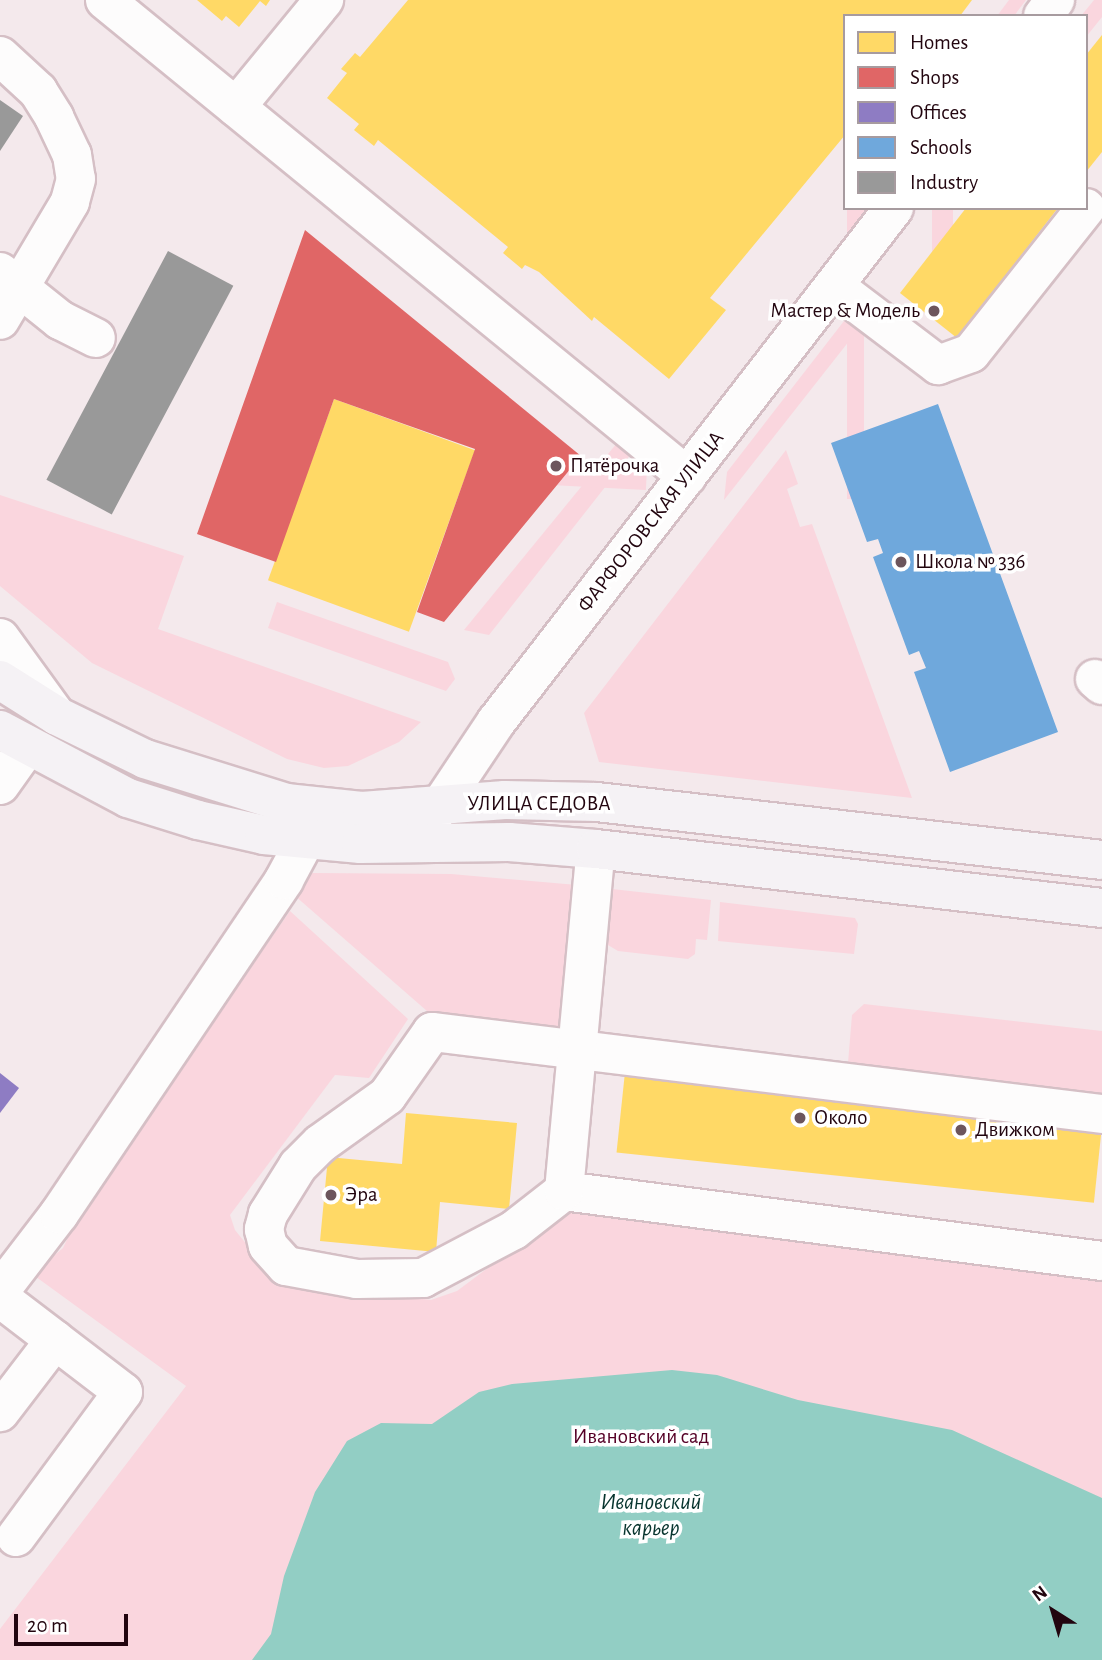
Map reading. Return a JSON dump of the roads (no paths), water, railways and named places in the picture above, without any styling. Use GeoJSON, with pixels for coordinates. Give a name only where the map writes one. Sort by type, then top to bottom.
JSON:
{"type":"FeatureCollection","features":[{"type":"Feature","properties":{"kind":"main road","name":"УЛИЦА СЕДОВА"},"geometry":{"type":"LineString","coordinates":[[0,680],[57,716],[145,760],[286,803],[362,811],[505,800],[597,802],[1102,860]]}},
{"type":"Feature","properties":{"kind":"main road","name":"УЛИЦА СЕДОВА"},"geometry":{"type":"LineString","coordinates":[[13,739],[128,798],[198,821],[305,841],[419,842],[596,849],[1102,908]]}},
{"type":"Feature","properties":{"kind":"street"},"geometry":{"type":"LineString","coordinates":[[105,0],[687,476]]}},
{"type":"Feature","properties":{"kind":"street"},"geometry":{"type":"LineString","coordinates":[[236,107],[324,0]]}},
{"type":"Feature","properties":{"kind":"street"},"geometry":{"type":"LineString","coordinates":[[0,56],[38,91],[72,155],[76,179],[70,202],[6,294],[96,338]]}},
{"type":"Feature","properties":{"kind":"street"},"geometry":{"type":"LineString","coordinates":[[1088,205],[1102,187]]}},
{"type":"Feature","properties":{"kind":"street","name":"ФАРФОРОВСКАЯ УЛИЦА"},"geometry":{"type":"LineString","coordinates":[[419,842],[440,805],[496,722],[892,210]]}},
{"type":"Feature","properties":{"kind":"street"},"geometry":{"type":"LineString","coordinates":[[834,286],[938,365],[971,353],[1084,210]]}},
{"type":"Feature","properties":{"kind":"street"},"geometry":{"type":"LineString","coordinates":[[0,638],[57,716]]}},
{"type":"Feature","properties":{"kind":"street"},"geometry":{"type":"LineString","coordinates":[[0,785],[13,739]]}},
{"type":"Feature","properties":{"kind":"street"},"geometry":{"type":"LineString","coordinates":[[0,1291],[59,1214],[284,880],[305,841]]}},
{"type":"Feature","properties":{"kind":"street"},"geometry":{"type":"LineString","coordinates":[[564,1191],[574,1048],[596,849]]}},
{"type":"Feature","properties":{"kind":"street"},"geometry":{"type":"LineString","coordinates":[[1102,1114],[432,1032],[387,1096],[320,1144],[298,1167],[268,1214],[264,1229],[268,1245],[286,1266],[357,1279],[423,1279],[514,1230],[564,1191],[1102,1261]]}},
{"type":"Feature","properties":{"kind":"street"},"geometry":{"type":"LineString","coordinates":[[0,1298],[123,1392],[16,1536]]}},
{"type":"Feature","properties":{"kind":"street"},"geometry":{"type":"LineString","coordinates":[[0,1412],[55,1340]]}},
{"type":"Feature","properties":{"kind":"water","name":"Ивановский карьер"},"geometry":{"type":"Polygon","coordinates":[[[672,1370],[717,1375],[798,1400],[952,1430],[1102,1498],[1102,1660],[252,1660],[271,1634],[284,1576],[315,1492],[347,1441],[381,1423],[432,1424],[479,1392],[512,1384],[672,1370]]]}},
{"type":"Feature","properties":{"kind":"place","name":"Мастер & Модель"},"geometry":{"type":"Point","coordinates":[934,311]}},
{"type":"Feature","properties":{"kind":"place","name":"Пятёрочка"},"geometry":{"type":"Point","coordinates":[556,466]}},
{"type":"Feature","properties":{"kind":"place","name":"Школа № 336"},"geometry":{"type":"Point","coordinates":[901,562]}},
{"type":"Feature","properties":{"kind":"place","name":"Около"},"geometry":{"type":"Point","coordinates":[800,1118]}},
{"type":"Feature","properties":{"kind":"place","name":"Движком"},"geometry":{"type":"Point","coordinates":[961,1130]}},
{"type":"Feature","properties":{"kind":"place","name":"Эра"},"geometry":{"type":"Point","coordinates":[331,1195]}},
{"type":"Feature","properties":{"kind":"park label","name":"Ивановский сад"},"geometry":{"type":"Point","coordinates":[641,1437]}}]}
